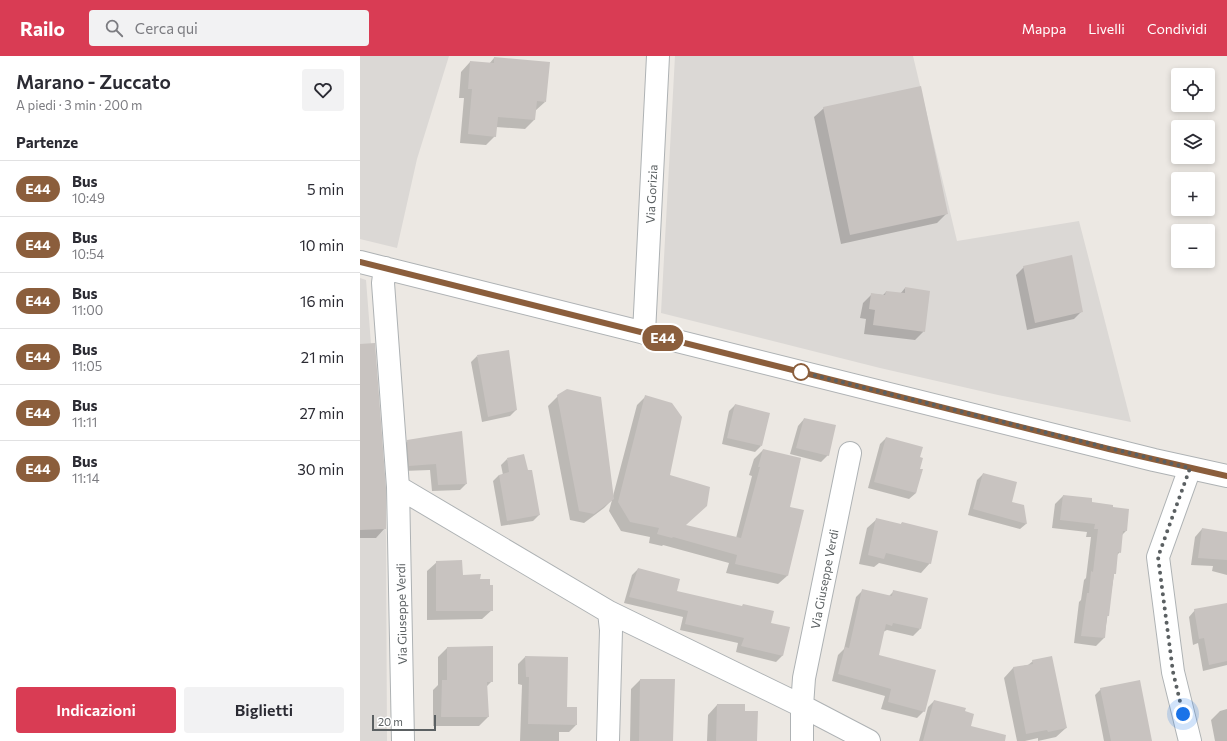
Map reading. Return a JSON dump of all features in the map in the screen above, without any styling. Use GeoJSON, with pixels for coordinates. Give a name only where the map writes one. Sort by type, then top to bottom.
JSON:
{"type":"FeatureCollection","features":[{"type":"Feature","properties":{"kind":"street","name":"Via Gorizia"},"geometry":{"type":"LineString","coordinates":[[644,333],[658,56]]}},
{"type":"Feature","properties":{"kind":"street"},"geometry":{"type":"LineString","coordinates":[[360,262],[1227,476]]}},
{"type":"Feature","properties":{"kind":"street","name":"Via Giuseppe Verdi"},"geometry":{"type":"LineString","coordinates":[[386,268],[383,283],[398,487],[403,741]]}},
{"type":"Feature","properties":{"kind":"street","name":"Via Giuseppe Verdi"},"geometry":{"type":"LineString","coordinates":[[802,741],[804,678],[850,454]]}},
{"type":"Feature","properties":{"kind":"street"},"geometry":{"type":"LineString","coordinates":[[1195,469],[1227,468]]}},
{"type":"Feature","properties":{"kind":"street"},"geometry":{"type":"LineString","coordinates":[[1190,741],[1173,672],[1158,557],[1195,469]]}},
{"type":"Feature","properties":{"kind":"street"},"geometry":{"type":"LineString","coordinates":[[398,487],[543,580],[802,706],[869,741]]}},
{"type":"Feature","properties":{"kind":"street"},"geometry":{"type":"LineString","coordinates":[[608,741],[611,630],[609,612]]}},
{"type":"Feature","properties":{"kind":"shaded area"},"geometry":{"type":"Polygon","coordinates":[[[360,56],[449,56],[417,159],[397,248],[360,239],[360,56]]]}},
{"type":"Feature","properties":{"kind":"shaded area"},"geometry":{"type":"Polygon","coordinates":[[[675,56],[913,56],[957,241],[1079,221],[1131,422],[998,395],[880,368],[661,313],[675,56]]]}},
{"type":"Feature","properties":{"kind":"shaded area"},"geometry":{"type":"Polygon","coordinates":[[[360,278],[366,280],[386,536],[387,741],[360,741],[360,278]]]}},
{"type":"Feature","properties":{"kind":"building"},"geometry":{"type":"Polygon","coordinates":[[[494,57],[550,62],[546,102],[537,101],[535,120],[498,117],[496,137],[468,134],[472,89],[468,89],[470,61],[494,63],[494,57]]]}},
{"type":"Feature","properties":{"kind":"building"},"geometry":{"type":"Polygon","coordinates":[[[921,86],[948,214],[850,235],[823,107],[921,86]]]}},
{"type":"Feature","properties":{"kind":"building"},"geometry":{"type":"Polygon","coordinates":[[[1072,255],[1083,312],[1035,323],[1023,266],[1072,255]]]}},
{"type":"Feature","properties":{"kind":"building"},"geometry":{"type":"Polygon","coordinates":[[[905,287],[930,291],[925,332],[873,325],[875,310],[869,309],[871,293],[885,295],[886,291],[905,293],[905,287]]]}},
{"type":"Feature","properties":{"kind":"building"},"geometry":{"type":"Polygon","coordinates":[[[375,343],[386,488],[386,529],[360,530],[360,344],[375,343]]]}},
{"type":"Feature","properties":{"kind":"building"},"geometry":{"type":"Polygon","coordinates":[[[509,350],[517,410],[488,417],[477,355],[509,350]]]}},
{"type":"Feature","properties":{"kind":"building"},"geometry":{"type":"Polygon","coordinates":[[[567,389],[601,397],[614,499],[594,514],[579,511],[557,395],[567,389]]]}},
{"type":"Feature","properties":{"kind":"building"},"geometry":{"type":"Polygon","coordinates":[[[645,395],[672,403],[682,417],[670,475],[710,487],[707,506],[686,525],[741,538],[760,467],[758,467],[763,449],[801,458],[790,507],[804,510],[788,576],[735,564],[737,555],[657,534],[659,528],[630,522],[618,502],[645,395]]]}},
{"type":"Feature","properties":{"kind":"building"},"geometry":{"type":"Polygon","coordinates":[[[735,404],[770,413],[762,446],[727,438],[735,404]]]}},
{"type":"Feature","properties":{"kind":"building"},"geometry":{"type":"Polygon","coordinates":[[[804,418],[836,425],[829,456],[796,448],[804,418]]]}},
{"type":"Feature","properties":{"kind":"building"},"geometry":{"type":"Polygon","coordinates":[[[462,431],[467,484],[438,485],[436,464],[409,466],[407,440],[462,431]]]}},
{"type":"Feature","properties":{"kind":"building"},"geometry":{"type":"Polygon","coordinates":[[[886,437],[923,447],[920,457],[923,458],[920,469],[923,469],[916,493],[874,482],[886,437]]]}},
{"type":"Feature","properties":{"kind":"building"},"geometry":{"type":"Polygon","coordinates":[[[524,454],[528,470],[532,470],[540,515],[507,521],[499,475],[509,472],[507,458],[524,454]]]}},
{"type":"Feature","properties":{"kind":"building"},"geometry":{"type":"Polygon","coordinates":[[[983,473],[1017,482],[1012,502],[1024,505],[1027,524],[973,509],[983,473]]]}},
{"type":"Feature","properties":{"kind":"building"},"geometry":{"type":"Polygon","coordinates":[[[1063,495],[1092,498],[1092,502],[1129,509],[1127,531],[1123,531],[1121,553],[1118,552],[1109,616],[1107,616],[1105,638],[1081,636],[1087,593],[1089,593],[1091,571],[1093,572],[1098,529],[1094,529],[1095,524],[1060,520],[1063,495]]]}},
{"type":"Feature","properties":{"kind":"building"},"geometry":{"type":"Polygon","coordinates":[[[876,518],[901,524],[902,522],[938,531],[931,564],[886,553],[884,559],[868,555],[876,518]]]}},
{"type":"Feature","properties":{"kind":"building"},"geometry":{"type":"Polygon","coordinates":[[[1202,528],[1227,532],[1227,560],[1198,558],[1202,528]]]}},
{"type":"Feature","properties":{"kind":"building"},"geometry":{"type":"Polygon","coordinates":[[[462,560],[463,575],[481,574],[480,579],[490,579],[490,585],[493,585],[493,611],[436,611],[436,561],[462,560]]]}},
{"type":"Feature","properties":{"kind":"building"},"geometry":{"type":"Polygon","coordinates":[[[638,568],[680,579],[677,591],[742,606],[743,604],[774,611],[771,623],[790,627],[783,656],[741,646],[744,638],[685,624],[688,611],[629,597],[638,568]]]}},
{"type":"Feature","properties":{"kind":"building"},"geometry":{"type":"Polygon","coordinates":[[[862,589],[892,596],[893,590],[928,598],[921,629],[893,623],[892,626],[886,624],[879,655],[936,670],[925,712],[888,702],[891,689],[838,674],[845,647],[849,648],[862,589]]]}},
{"type":"Feature","properties":{"kind":"building"},"geometry":{"type":"Polygon","coordinates":[[[1227,603],[1227,661],[1209,665],[1204,638],[1199,639],[1194,609],[1227,603]]]}},
{"type":"Feature","properties":{"kind":"building"},"geometry":{"type":"Polygon","coordinates":[[[493,646],[493,682],[487,682],[489,717],[441,717],[442,680],[447,680],[447,647],[493,646]]]}},
{"type":"Feature","properties":{"kind":"building"},"geometry":{"type":"Polygon","coordinates":[[[525,656],[568,657],[567,707],[577,707],[577,725],[528,724],[529,677],[526,677],[525,656]]]}},
{"type":"Feature","properties":{"kind":"building"},"geometry":{"type":"Polygon","coordinates":[[[1052,656],[1067,728],[1048,732],[1047,730],[1026,734],[1013,667],[1033,664],[1032,660],[1052,656]]]}},
{"type":"Feature","properties":{"kind":"building"},"geometry":{"type":"Polygon","coordinates":[[[640,679],[675,679],[673,741],[639,741],[640,679]]]}},
{"type":"Feature","properties":{"kind":"building"},"geometry":{"type":"Polygon","coordinates":[[[1140,680],[1152,741],[1111,741],[1100,688],[1140,680]]]}},
{"type":"Feature","properties":{"kind":"building"},"geometry":{"type":"Polygon","coordinates":[[[934,700],[966,708],[965,711],[974,714],[971,726],[1006,735],[1005,741],[923,741],[934,700]]]}},
{"type":"Feature","properties":{"kind":"building"},"geometry":{"type":"Polygon","coordinates":[[[717,704],[745,704],[745,711],[758,711],[757,741],[716,741],[717,704]]]}},
{"type":"Feature","properties":{"kind":"bus line","name":"E44"},"geometry":{"type":"LineString","coordinates":[[360,262],[1109,449],[1227,476]]}},
{"type":"Feature","properties":{"kind":"route"},"geometry":{"type":"LineString","coordinates":[[801,372],[1190,468],[1158,557],[1173,672],[1183,714]]}}]}
